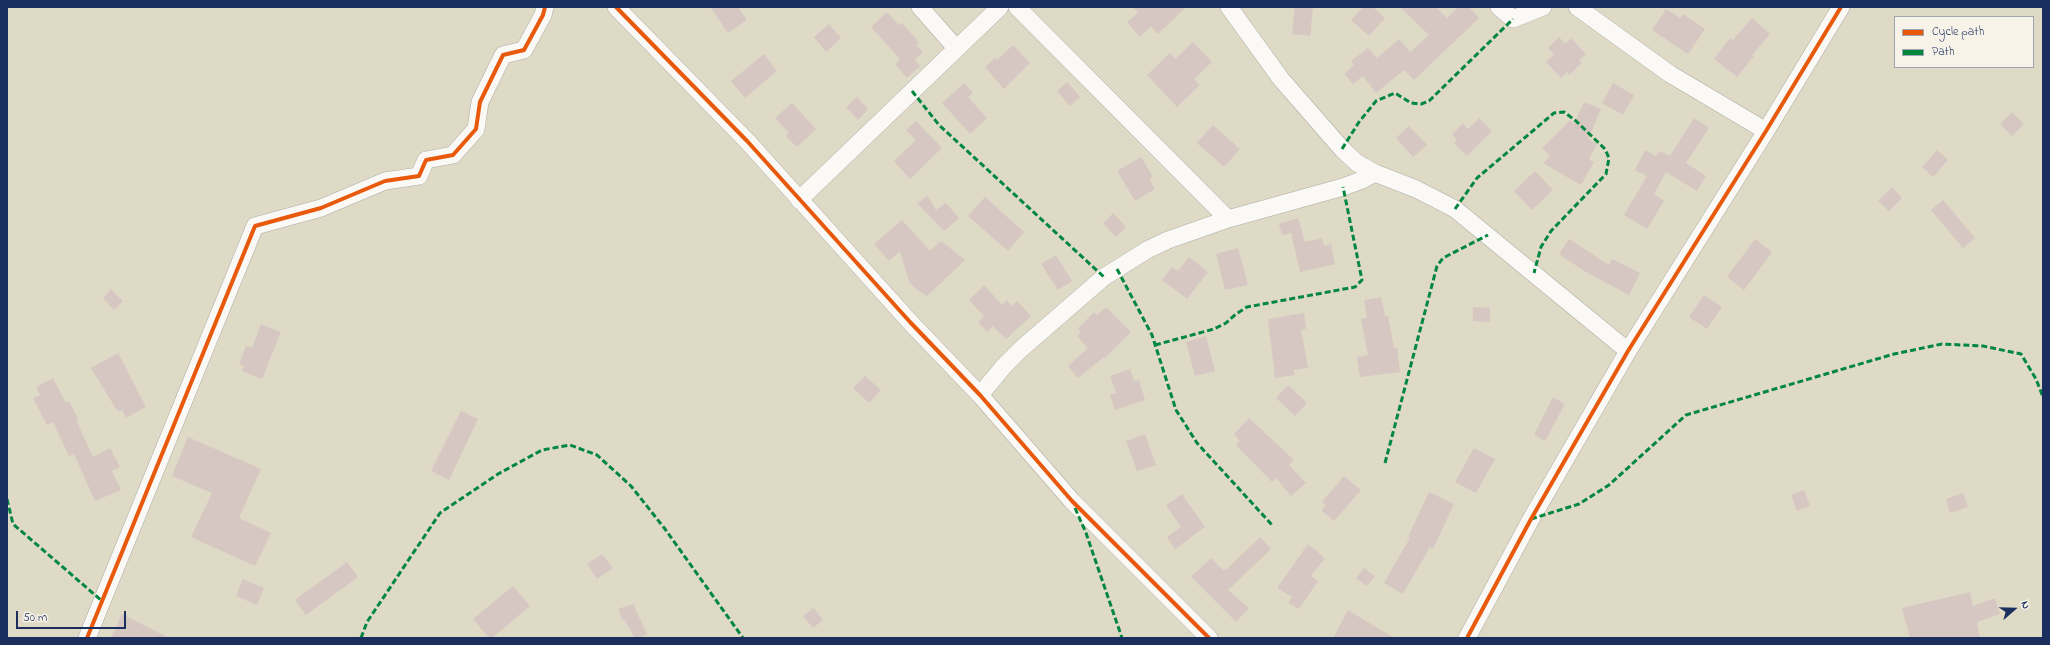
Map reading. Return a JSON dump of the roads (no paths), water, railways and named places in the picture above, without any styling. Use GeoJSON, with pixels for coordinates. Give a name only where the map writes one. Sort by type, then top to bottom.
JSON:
{"type":"FeatureCollection","features":[{"type":"Feature","properties":{"kind":"street"},"geometry":{"type":"LineString","coordinates":[[87,638],[255,226],[321,208],[385,182],[419,176],[426,160],[453,155],[476,129],[480,102],[503,55],[524,50],[543,15],[545,7]]}},
{"type":"Feature","properties":{"kind":"street"},"geometry":{"type":"LineString","coordinates":[[616,7],[748,142],[910,322],[980,395],[1072,501],[1210,638]]}},
{"type":"Feature","properties":{"kind":"street"},"geometry":{"type":"LineString","coordinates":[[920,7],[956,48]]}},
{"type":"Feature","properties":{"kind":"street"},"geometry":{"type":"LineString","coordinates":[[799,200],[1000,7]]}},
{"type":"Feature","properties":{"kind":"street"},"geometry":{"type":"LineString","coordinates":[[1017,7],[1228,219]]}},
{"type":"Feature","properties":{"kind":"street"},"geometry":{"type":"LineString","coordinates":[[1229,7],[1281,79],[1314,118],[1357,163],[1375,173],[1416,189],[1455,209],[1628,351]]}},
{"type":"Feature","properties":{"kind":"street"},"geometry":{"type":"LineString","coordinates":[[1500,7],[1513,19],[1543,7]]}},
{"type":"Feature","properties":{"kind":"street"},"geometry":{"type":"LineString","coordinates":[[1577,7],[1670,74],[1766,131]]}},
{"type":"Feature","properties":{"kind":"street"},"geometry":{"type":"LineString","coordinates":[[1467,638],[1531,519],[1628,351],[1766,131],[1841,7]]}},
{"type":"Feature","properties":{"kind":"street"},"geometry":{"type":"LineString","coordinates":[[980,395],[1004,366],[1021,349],[1104,277],[1148,250],[1161,243],[1228,219],[1343,187],[1362,180],[1375,173]]}}]}
